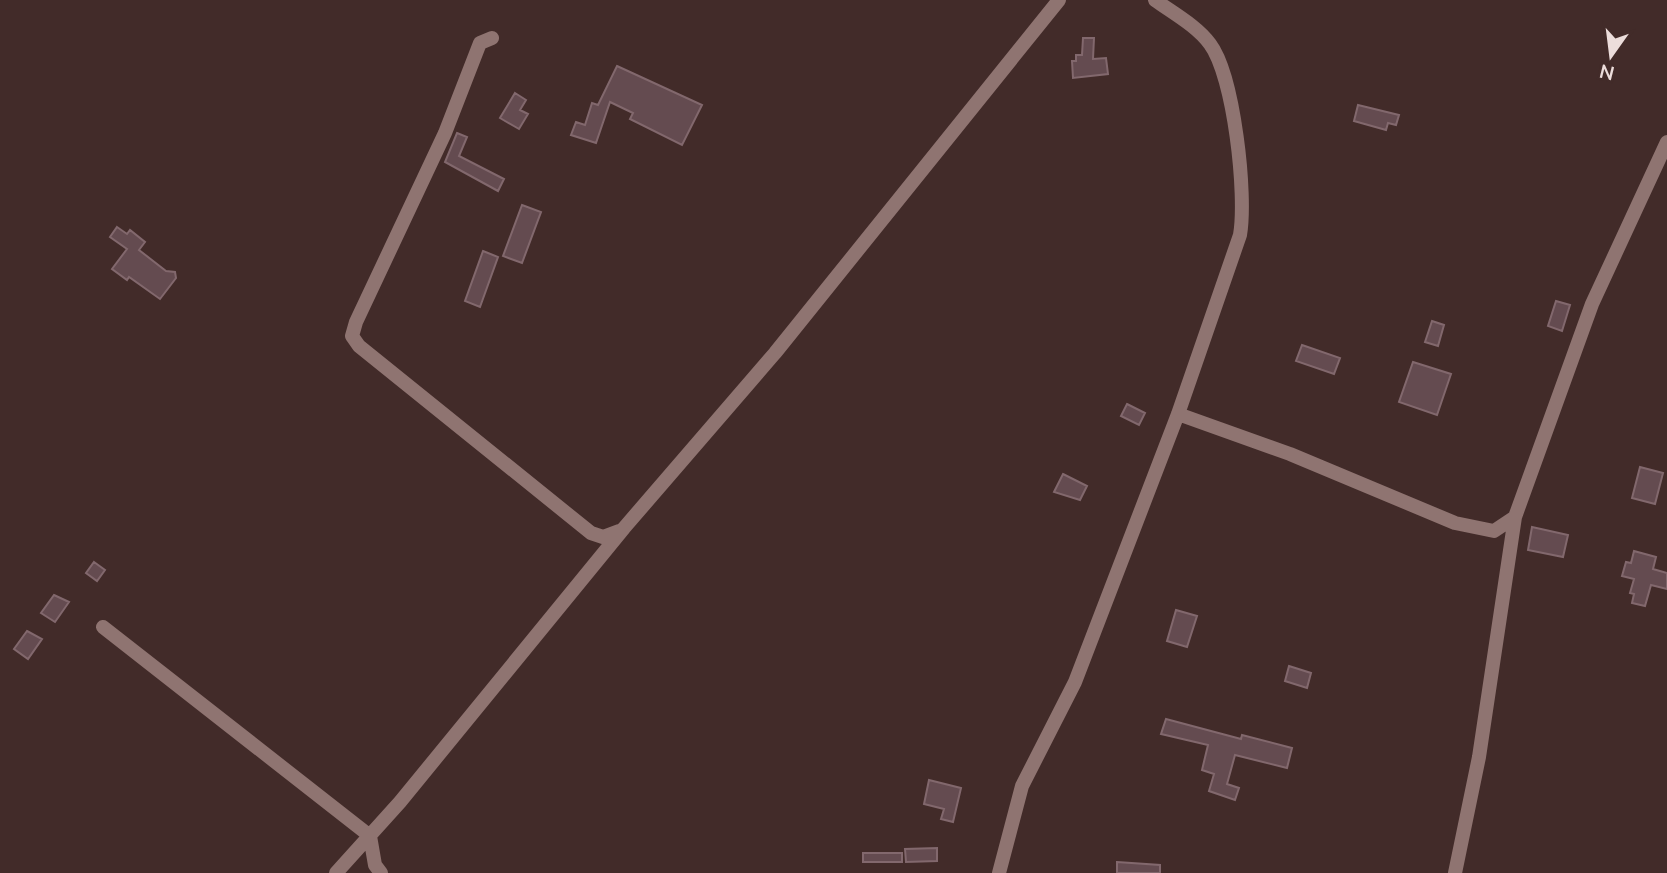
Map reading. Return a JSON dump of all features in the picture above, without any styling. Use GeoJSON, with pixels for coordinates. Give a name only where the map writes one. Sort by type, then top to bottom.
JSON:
{"type":"FeatureCollection","features":[{"type":"Feature","properties":{"kind":"street"},"geometry":{"type":"LineString","coordinates":[[336,873],[370,836],[624,528],[775,353],[1059,0]]}},
{"type":"Feature","properties":{"kind":"street"},"geometry":{"type":"LineString","coordinates":[[999,873],[1022,786],[1075,681],[1178,414],[1236,251],[1242,219],[1242,197],[1226,83],[1220,62],[1206,40],[1155,0]]}},
{"type":"Feature","properties":{"kind":"street"},"geometry":{"type":"LineString","coordinates":[[492,38],[480,43],[471,60],[445,133],[356,322],[352,336],[359,346],[591,533],[608,537],[624,528]]}},
{"type":"Feature","properties":{"kind":"street"},"geometry":{"type":"LineString","coordinates":[[1455,873],[1479,757],[1514,517],[1592,303],[1667,142]]}},
{"type":"Feature","properties":{"kind":"street"},"geometry":{"type":"LineString","coordinates":[[1178,414],[1290,454],[1455,523],[1494,531],[1514,517]]}},
{"type":"Feature","properties":{"kind":"street"},"geometry":{"type":"LineString","coordinates":[[103,627],[370,836],[374,864],[382,873]]}},
{"type":"Feature","properties":{"kind":"building"},"geometry":{"type":"Polygon","coordinates":[[[1083,38],[1094,38],[1093,59],[1106,58],[1108,74],[1073,78],[1072,61],[1076,61],[1076,55],[1082,55],[1083,38]]]}},
{"type":"Feature","properties":{"kind":"building"},"geometry":{"type":"Polygon","coordinates":[[[617,66],[702,105],[682,145],[630,119],[633,113],[610,102],[596,143],[571,135],[576,122],[585,125],[592,103],[598,105],[617,66]]]}},
{"type":"Feature","properties":{"kind":"building"},"geometry":{"type":"Polygon","coordinates":[[[515,93],[526,100],[520,110],[528,114],[519,129],[500,118],[515,93]]]}},
{"type":"Feature","properties":{"kind":"building"},"geometry":{"type":"Polygon","coordinates":[[[1358,105],[1399,115],[1396,125],[1388,123],[1386,130],[1354,121],[1358,105]]]}},
{"type":"Feature","properties":{"kind":"building"},"geometry":{"type":"Polygon","coordinates":[[[457,133],[467,137],[459,156],[504,179],[498,191],[445,162],[457,133]]]}},
{"type":"Feature","properties":{"kind":"building"},"geometry":{"type":"Polygon","coordinates":[[[522,205],[541,212],[522,263],[503,256],[522,205]]]}},
{"type":"Feature","properties":{"kind":"building"},"geometry":{"type":"Polygon","coordinates":[[[117,227],[127,234],[130,230],[145,242],[139,250],[166,271],[175,272],[176,278],[160,299],[129,277],[127,280],[112,269],[127,249],[110,237],[117,227]]]}},
{"type":"Feature","properties":{"kind":"building"},"geometry":{"type":"Polygon","coordinates":[[[483,251],[498,257],[480,307],[465,301],[483,251]]]}},
{"type":"Feature","properties":{"kind":"building"},"geometry":{"type":"Polygon","coordinates":[[[1556,301],[1570,305],[1562,331],[1548,326],[1556,301]]]}},
{"type":"Feature","properties":{"kind":"building"},"geometry":{"type":"Polygon","coordinates":[[[1432,321],[1444,325],[1438,346],[1425,342],[1432,321]]]}},
{"type":"Feature","properties":{"kind":"building"},"geometry":{"type":"Polygon","coordinates":[[[1302,345],[1340,358],[1334,374],[1296,361],[1302,345]]]}},
{"type":"Feature","properties":{"kind":"building"},"geometry":{"type":"Polygon","coordinates":[[[1413,362],[1451,374],[1437,415],[1399,402],[1413,362]]]}},
{"type":"Feature","properties":{"kind":"building"},"geometry":{"type":"Polygon","coordinates":[[[1127,404],[1145,413],[1139,425],[1121,416],[1127,404]]]}},
{"type":"Feature","properties":{"kind":"building"},"geometry":{"type":"Polygon","coordinates":[[[1640,467],[1663,473],[1655,504],[1632,498],[1640,467]]]}},
{"type":"Feature","properties":{"kind":"building"},"geometry":{"type":"Polygon","coordinates":[[[1063,474],[1087,486],[1080,500],[1054,492],[1063,474]]]}},
{"type":"Feature","properties":{"kind":"building"},"geometry":{"type":"Polygon","coordinates":[[[1532,527],[1568,535],[1563,557],[1528,550],[1532,527]]]}},
{"type":"Feature","properties":{"kind":"building"},"geometry":{"type":"Polygon","coordinates":[[[1634,551],[1656,557],[1653,569],[1667,573],[1667,589],[1651,585],[1645,606],[1632,603],[1634,594],[1630,593],[1634,579],[1622,576],[1626,562],[1631,563],[1634,551]]]}},
{"type":"Feature","properties":{"kind":"building"},"geometry":{"type":"Polygon","coordinates":[[[94,562],[105,570],[97,581],[86,573],[94,562]]]}},
{"type":"Feature","properties":{"kind":"building"},"geometry":{"type":"Polygon","coordinates":[[[54,595],[69,602],[55,622],[41,613],[54,595]]]}},
{"type":"Feature","properties":{"kind":"building"},"geometry":{"type":"Polygon","coordinates":[[[1176,610],[1197,616],[1187,647],[1167,641],[1176,610]]]}},
{"type":"Feature","properties":{"kind":"building"},"geometry":{"type":"Polygon","coordinates":[[[27,631],[42,639],[28,659],[14,649],[27,631]]]}},
{"type":"Feature","properties":{"kind":"building"},"geometry":{"type":"Polygon","coordinates":[[[1289,666],[1311,673],[1307,688],[1285,681],[1289,666]]]}},
{"type":"Feature","properties":{"kind":"building"},"geometry":{"type":"Polygon","coordinates":[[[1166,719],[1241,739],[1242,735],[1292,748],[1287,768],[1235,755],[1227,784],[1239,788],[1235,800],[1209,791],[1214,774],[1202,770],[1208,745],[1161,734],[1166,719]]]}},
{"type":"Feature","properties":{"kind":"building"},"geometry":{"type":"Polygon","coordinates":[[[929,780],[961,788],[953,822],[941,819],[944,809],[924,804],[929,780]]]}},
{"type":"Feature","properties":{"kind":"building"},"geometry":{"type":"Polygon","coordinates":[[[937,848],[937,861],[906,862],[905,849],[937,848]]]}},
{"type":"Feature","properties":{"kind":"building"},"geometry":{"type":"Polygon","coordinates":[[[863,853],[902,853],[902,862],[863,862],[863,853]]]}},
{"type":"Feature","properties":{"kind":"building"},"geometry":{"type":"Polygon","coordinates":[[[1117,862],[1160,865],[1160,873],[1117,873],[1117,862]]]}}]}
